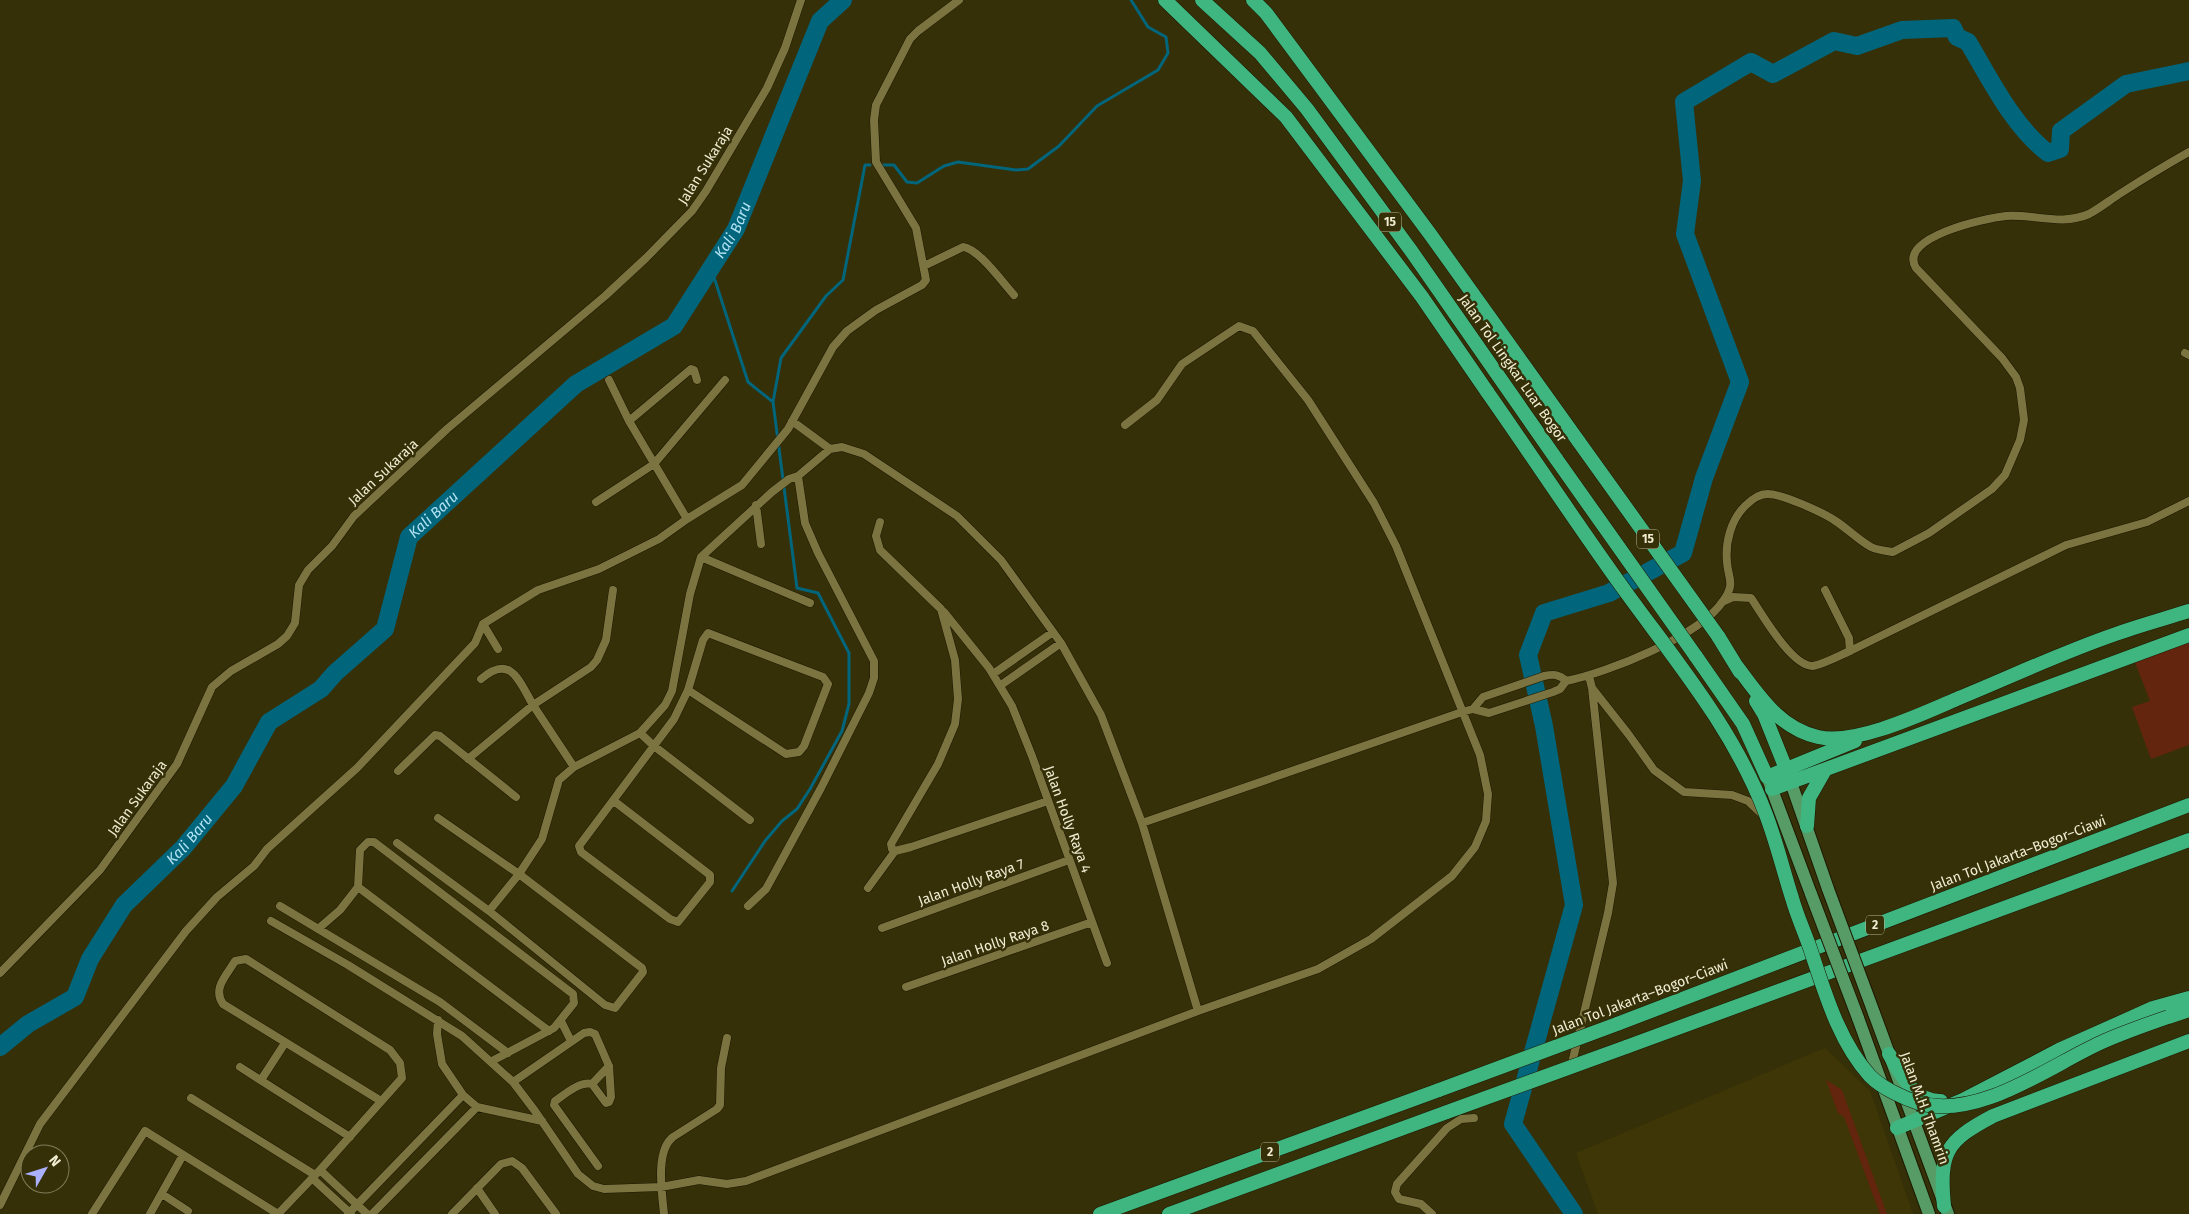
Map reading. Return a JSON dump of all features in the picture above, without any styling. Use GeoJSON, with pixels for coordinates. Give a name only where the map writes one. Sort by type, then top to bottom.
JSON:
{"type":"FeatureCollection","features":[{"type":"Feature","properties":{"kind":"highway"},"geometry":{"type":"LineString","coordinates":[[1165,0],[1286,117],[1422,297],[1628,594],[1692,679],[1724,729],[1752,781],[1766,814],[1793,901],[1836,1020],[1855,1058],[1872,1079],[1899,1095],[1919,1103],[1948,1108],[1976,1103],[1999,1094],[2102,1042],[2189,1010]]}},
{"type":"Feature","properties":{"kind":"highway","name":"Jalan Tol Lingkar Luar Bogor"},"geometry":{"type":"LineString","coordinates":[[1202,0],[1260,54],[1307,110],[1412,252],[1743,724],[1770,783]]}},
{"type":"Feature","properties":{"kind":"highway","name":"Jalan Tol Lingkar Luar Bogor"},"geometry":{"type":"LineString","coordinates":[[1253,0],[1266,13],[1415,213],[1718,636],[1764,714],[1789,776]]}},
{"type":"Feature","properties":{"kind":"highway"},"geometry":{"type":"LineString","coordinates":[[1770,783],[1789,776],[1912,718],[2113,635],[2189,612]]}},
{"type":"Feature","properties":{"kind":"highway"},"geometry":{"type":"LineString","coordinates":[[1789,776],[1825,770],[2189,635]]}},
{"type":"Feature","properties":{"kind":"highway"},"geometry":{"type":"LineString","coordinates":[[1735,664],[1778,718],[1804,733],[1820,738],[1860,735],[1912,718]]}},
{"type":"Feature","properties":{"kind":"highway"},"geometry":{"type":"LineString","coordinates":[[1807,826],[1809,798],[1825,770]]}},
{"type":"Feature","properties":{"kind":"highway","name":"Jalan Tol Jakarta–Bogor–Ciawi"},"geometry":{"type":"LineString","coordinates":[[1100,1214],[1617,1024],[2189,805]]}},
{"type":"Feature","properties":{"kind":"highway","name":"2"},"geometry":{"type":"LineString","coordinates":[[1169,1214],[2189,840]]}},
{"type":"Feature","properties":{"kind":"highway"},"geometry":{"type":"LineString","coordinates":[[1897,1128],[1963,1100],[2059,1050],[2153,1008],[2189,998]]}},
{"type":"Feature","properties":{"kind":"highway"},"geometry":{"type":"LineString","coordinates":[[1946,1210],[1941,1177],[1945,1156],[1951,1146],[1966,1132],[1993,1116],[2189,1041]]}},
{"type":"Feature","properties":{"kind":"highway"},"geometry":{"type":"LineString","coordinates":[[1889,1054],[1909,1087],[1918,1094],[1937,1101],[1963,1100]]}},
{"type":"Feature","properties":{"kind":"main road","name":"Jalan M.H. Thamrin"},"geometry":{"type":"LineString","coordinates":[[1789,776],[1828,889],[1946,1210]]}},
{"type":"Feature","properties":{"kind":"main road"},"geometry":{"type":"LineString","coordinates":[[1770,783],[1858,1018],[1928,1214]]}},
{"type":"Feature","properties":{"kind":"street","name":"Jalan Sukaraja"},"geometry":{"type":"LineString","coordinates":[[0,973],[100,870],[178,764],[212,687],[231,671],[278,644],[287,636],[295,623],[299,585],[308,570],[332,546],[354,516],[447,429],[605,296],[692,211],[706,191],[767,88],[785,48],[801,0]]}},
{"type":"Feature","properties":{"kind":"street"},"geometry":{"type":"LineString","coordinates":[[0,1205],[40,1124],[186,931],[217,897],[254,866],[267,849],[357,768],[475,643],[484,624],[538,590],[599,569],[658,539],[742,485],[788,429],[834,347],[847,331],[876,310],[922,285],[926,280],[916,228],[877,166],[874,120],[876,105],[910,40],[918,31],[959,0]]}},
{"type":"Feature","properties":{"kind":"street"},"geometry":{"type":"LineString","coordinates":[[1473,709],[1484,697],[1551,674],[1566,680],[1589,676],[1670,643],[1713,613],[1724,601],[1732,581],[1726,562],[1728,538],[1737,514],[1754,497],[1766,494],[1778,495],[1833,519],[1872,547],[1893,552],[1929,533],[1992,489],[2004,475],[2020,440],[2024,420],[2020,388],[2016,377],[2002,358],[1916,268],[1912,262],[1914,253],[1925,241],[1970,222],[2008,216],[2068,220],[2088,214],[2189,152]]}},
{"type":"Feature","properties":{"kind":"street"},"geometry":{"type":"LineString","coordinates":[[924,266],[963,247],[967,248],[976,253],[1014,295]]}},
{"type":"Feature","properties":{"kind":"street"},"geometry":{"type":"LineString","coordinates":[[271,921],[348,965],[462,1036],[492,1061],[513,1082],[578,1174],[593,1186],[604,1189],[661,1187],[699,1180],[727,1184],[746,1181],[1198,1011],[1318,969],[1338,959],[1371,939],[1452,876],[1474,848],[1486,821],[1488,794],[1480,754],[1396,546],[1374,503],[1308,400],[1253,331],[1240,326],[1182,364],[1157,400],[1125,425]]}},
{"type":"Feature","properties":{"kind":"street"},"geometry":{"type":"LineString","coordinates":[[629,421],[691,369],[694,370],[697,380]]}},
{"type":"Feature","properties":{"kind":"street"},"geometry":{"type":"LineString","coordinates":[[609,380],[629,421],[687,519]]}},
{"type":"Feature","properties":{"kind":"street"},"geometry":{"type":"LineString","coordinates":[[596,502],[654,464],[725,380]]}},
{"type":"Feature","properties":{"kind":"street"},"geometry":{"type":"LineString","coordinates":[[792,421],[830,449]]}},
{"type":"Feature","properties":{"kind":"street"},"geometry":{"type":"LineString","coordinates":[[489,911],[519,874],[542,838],[558,780],[574,767],[640,732],[665,705],[672,691],[690,594],[701,556],[772,492],[789,479],[798,476],[830,449],[842,447],[864,454],[957,516],[1001,560],[1060,643],[1101,715],[1142,823],[1198,1011]]}},
{"type":"Feature","properties":{"kind":"street"},"geometry":{"type":"LineString","coordinates":[[748,906],[766,890],[821,788],[869,693],[875,669],[874,661],[818,553],[805,523],[798,476]]}},
{"type":"Feature","properties":{"kind":"street"},"geometry":{"type":"LineString","coordinates":[[1724,601],[1733,597],[1751,598],[1782,642],[1801,663],[1814,666],[1850,651],[2066,546],[2147,522],[2189,501]]}},
{"type":"Feature","properties":{"kind":"street"},"geometry":{"type":"LineString","coordinates":[[756,505],[761,544]]}},
{"type":"Feature","properties":{"kind":"street","name":"Jalan Holly Raya 4"},"geometry":{"type":"LineString","coordinates":[[880,522],[876,536],[880,550],[941,609],[1001,685],[1022,730],[1107,963]]}},
{"type":"Feature","properties":{"kind":"street"},"geometry":{"type":"LineString","coordinates":[[701,556],[810,603]]}},
{"type":"Feature","properties":{"kind":"street"},"geometry":{"type":"LineString","coordinates":[[468,759],[533,705],[591,667],[597,660],[606,640],[613,590]]}},
{"type":"Feature","properties":{"kind":"street"},"geometry":{"type":"LineString","coordinates":[[1825,590],[1849,638],[1850,651]]}},
{"type":"Feature","properties":{"kind":"street"},"geometry":{"type":"LineString","coordinates":[[896,851],[892,849],[891,844],[938,764],[955,724],[958,699],[954,660],[941,609]]}},
{"type":"Feature","properties":{"kind":"street"},"geometry":{"type":"LineString","coordinates":[[484,624],[498,649]]}},
{"type":"Feature","properties":{"kind":"street"},"geometry":{"type":"LineString","coordinates":[[993,674],[1053,632]]}},
{"type":"Feature","properties":{"kind":"street"},"geometry":{"type":"LineString","coordinates":[[614,801],[710,875],[710,882],[680,920],[675,922],[670,919],[581,852],[580,846],[674,719],[688,690],[703,640],[708,633],[823,677],[828,684],[804,746],[799,752],[786,754],[688,690]]}},
{"type":"Feature","properties":{"kind":"street"},"geometry":{"type":"LineString","coordinates":[[1001,685],[1060,643]]}},
{"type":"Feature","properties":{"kind":"street"},"geometry":{"type":"LineString","coordinates":[[481,679],[492,669],[500,668],[508,670],[515,675],[574,767]]}},
{"type":"Feature","properties":{"kind":"street"},"geometry":{"type":"LineString","coordinates":[[1575,1073],[1572,1063],[1608,913],[1613,883],[1592,688],[1589,676]]}},
{"type":"Feature","properties":{"kind":"street"},"geometry":{"type":"LineString","coordinates":[[1142,823],[1462,712],[1473,709],[1489,713],[1549,694],[1560,689],[1566,680]]}},
{"type":"Feature","properties":{"kind":"street"},"geometry":{"type":"LineString","coordinates":[[1592,688],[1654,770],[1684,792],[1732,795],[1748,801],[1764,815],[1782,813]]}},
{"type":"Feature","properties":{"kind":"street"},"geometry":{"type":"LineString","coordinates":[[640,732],[654,746],[750,820]]}},
{"type":"Feature","properties":{"kind":"street"},"geometry":{"type":"LineString","coordinates":[[398,771],[435,735],[440,736],[516,797]]}},
{"type":"Feature","properties":{"kind":"street"},"geometry":{"type":"LineString","coordinates":[[868,888],[896,851],[1048,801]]}},
{"type":"Feature","properties":{"kind":"street"},"geometry":{"type":"LineString","coordinates":[[397,843],[489,911],[606,1005],[613,1008],[617,1006],[643,972],[642,968],[519,874],[438,818]]}},
{"type":"Feature","properties":{"kind":"street"},"geometry":{"type":"LineString","coordinates":[[318,929],[340,910],[358,887],[360,850],[368,842],[374,842],[573,994],[574,1003],[561,1021],[549,1031],[492,1061]]}},
{"type":"Feature","properties":{"kind":"street","name":"Jalan Holly Raya 7"},"geometry":{"type":"LineString","coordinates":[[882,928],[1069,860]]}},
{"type":"Feature","properties":{"kind":"street"},"geometry":{"type":"LineString","coordinates":[[358,887],[549,1031]]}},
{"type":"Feature","properties":{"kind":"street"},"geometry":{"type":"LineString","coordinates":[[280,906],[440,1002],[508,1053]]}},
{"type":"Feature","properties":{"kind":"street","name":"Jalan Holly Raya 8"},"geometry":{"type":"LineString","coordinates":[[906,987],[1092,922]]}},
{"type":"Feature","properties":{"kind":"street"},"geometry":{"type":"LineString","coordinates":[[92,1214],[145,1131],[278,1214],[350,1137],[381,1102],[402,1078],[400,1063],[390,1050],[246,959],[235,961],[218,987],[219,998],[223,1004],[381,1102]]}},
{"type":"Feature","properties":{"kind":"street"},"geometry":{"type":"LineString","coordinates":[[438,1020],[437,1034],[442,1064],[463,1095],[477,1107],[542,1121]]}},
{"type":"Feature","properties":{"kind":"street"},"geometry":{"type":"LineString","coordinates":[[561,1021],[571,1041]]}},
{"type":"Feature","properties":{"kind":"street"},"geometry":{"type":"LineString","coordinates":[[513,1082],[584,1032],[590,1032],[595,1034],[609,1066],[611,1097],[609,1102],[606,1103],[592,1084]]}},
{"type":"Feature","properties":{"kind":"street"},"geometry":{"type":"LineString","coordinates":[[664,1214],[661,1187],[663,1150],[666,1142],[717,1109],[720,1105],[721,1068],[727,1038]]}},
{"type":"Feature","properties":{"kind":"street"},"geometry":{"type":"LineString","coordinates":[[261,1080],[284,1042]]}},
{"type":"Feature","properties":{"kind":"street"},"geometry":{"type":"LineString","coordinates":[[598,1166],[554,1105],[555,1101],[583,1084],[592,1084],[609,1066]]}},
{"type":"Feature","properties":{"kind":"street"},"geometry":{"type":"LineString","coordinates":[[240,1067],[350,1137]]}},
{"type":"Feature","properties":{"kind":"street"},"geometry":{"type":"LineString","coordinates":[[316,1174],[350,1214],[463,1095]]}},
{"type":"Feature","properties":{"kind":"street"},"geometry":{"type":"LineString","coordinates":[[191,1098],[316,1174],[367,1214]]}},
{"type":"Feature","properties":{"kind":"street"},"geometry":{"type":"LineString","coordinates":[[372,1214],[477,1107]]}},
{"type":"Feature","properties":{"kind":"street"},"geometry":{"type":"LineString","coordinates":[[1432,1214],[1421,1204],[1399,1199],[1395,1192],[1397,1184],[1447,1128],[1461,1119],[1474,1118]]}},
{"type":"Feature","properties":{"kind":"street"},"geometry":{"type":"LineString","coordinates":[[150,1214],[183,1155]]}},
{"type":"Feature","properties":{"kind":"street"},"geometry":{"type":"LineString","coordinates":[[452,1214],[505,1162],[517,1163],[556,1214]]}},
{"type":"Feature","properties":{"kind":"street"},"geometry":{"type":"LineString","coordinates":[[477,1188],[495,1214]]}},
{"type":"Feature","properties":{"kind":"street"},"geometry":{"type":"LineString","coordinates":[[162,1194],[188,1211]]}},
{"type":"Feature","properties":{"kind":"shaded area"},"geometry":{"type":"Polygon","coordinates":[[[2189,635],[2189,745],[2151,759],[2132,707],[2150,701],[2133,657],[2189,635]]]}},
{"type":"Feature","properties":{"kind":"shaded area"},"geometry":{"type":"Polygon","coordinates":[[[1825,1048],[1870,1091],[1913,1214],[1598,1214],[1576,1153],[1825,1048]]]}},
{"type":"Feature","properties":{"kind":"shaded area"},"geometry":{"type":"Polygon","coordinates":[[[1826,1080],[1842,1090],[1887,1214],[1880,1214],[1844,1117],[1838,1113],[1826,1080]]]}},
{"type":"Feature","properties":{"kind":"waterway","name":"Kali Baru"},"geometry":{"type":"LineString","coordinates":[[0,1047],[28,1024],[75,997],[90,959],[124,905],[183,848],[234,786],[269,722],[321,689],[335,673],[385,629],[409,537],[576,384],[674,326],[736,229],[820,21],[843,0]]}},
{"type":"Feature","properties":{"kind":"waterway"},"geometry":{"type":"LineString","coordinates":[[880,165],[894,165],[907,182],[917,183],[944,166],[958,162],[1016,170],[1028,169],[1059,146],[1097,106],[1158,70],[1168,53],[1166,37],[1148,27],[1131,0]]}},
{"type":"Feature","properties":{"kind":"waterway"},"geometry":{"type":"LineString","coordinates":[[1574,1214],[1513,1124],[1574,905],[1544,726],[1528,655],[1544,613],[1609,593],[1683,553],[1704,478],[1740,382],[1685,234],[1692,181],[1684,102],[1751,62],[1773,74],[1834,41],[1857,46],[1902,30],[1953,28],[1957,37],[1968,42],[2013,116],[2035,142],[2048,153],[2060,149],[2061,131],[2126,84],[2189,71]]}},
{"type":"Feature","properties":{"kind":"waterway"},"geometry":{"type":"LineString","coordinates":[[773,402],[781,358],[826,296],[843,280],[865,165],[870,165]]}},
{"type":"Feature","properties":{"kind":"waterway"},"geometry":{"type":"LineString","coordinates":[[711,268],[748,382],[773,402],[797,588],[818,593],[849,653],[849,704],[842,731],[797,809],[782,821],[765,841],[732,891]]}}]}
